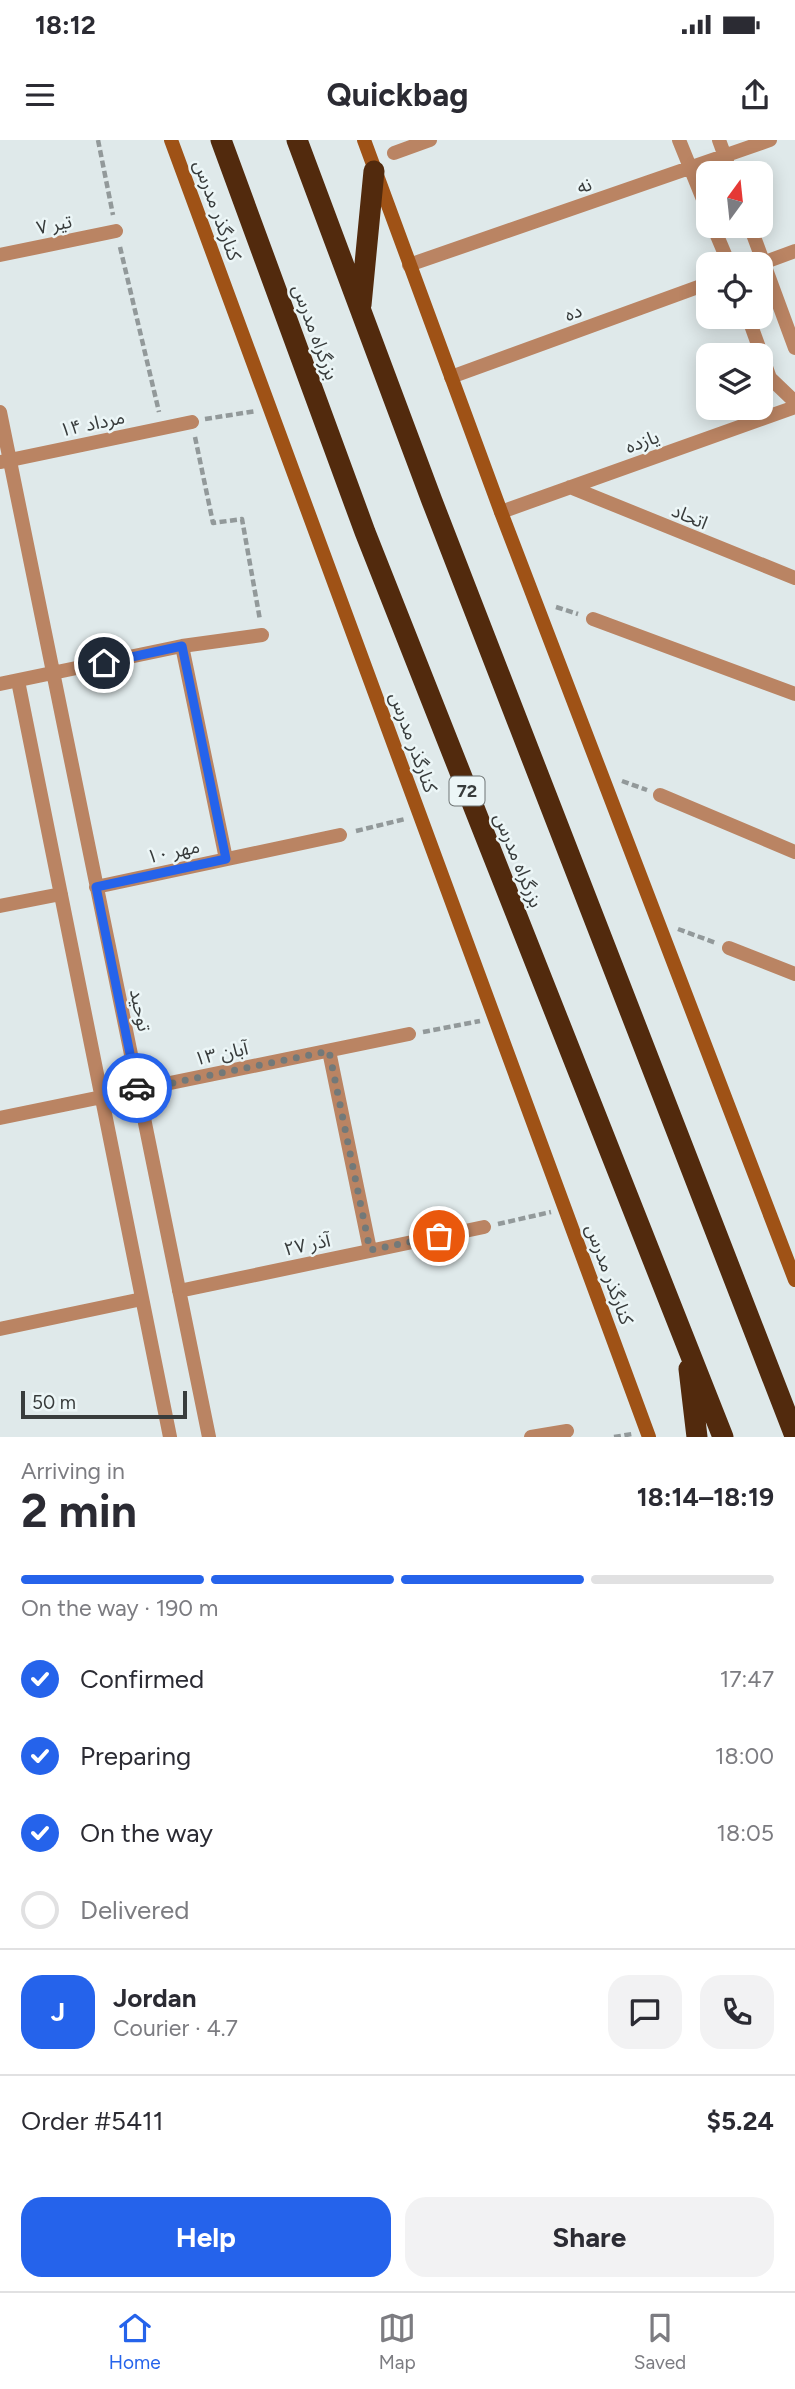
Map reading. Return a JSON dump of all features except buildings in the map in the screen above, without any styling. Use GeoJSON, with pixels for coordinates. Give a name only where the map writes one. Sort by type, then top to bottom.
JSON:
{"type":"FeatureCollection","features":[{"type":"Feature","properties":{"kind":"highway","name":"بزرگراه مدرس"},"geometry":{"type":"LineString","coordinates":[[221,140],[365,532],[723,1437]]}},
{"type":"Feature","properties":{"kind":"highway"},"geometry":{"type":"LineString","coordinates":[[297,140],[449,545],[795,1436]]}},
{"type":"Feature","properties":{"kind":"highway"},"geometry":{"type":"LineString","coordinates":[[361,310],[374,172]]}},
{"type":"Feature","properties":{"kind":"highway"},"geometry":{"type":"LineString","coordinates":[[686,1343],[696,1437]]}},
{"type":"Feature","properties":{"kind":"street","name":"کنارگذر مدرس"},"geometry":{"type":"LineString","coordinates":[[171,140],[649,1437]]}},
{"type":"Feature","properties":{"kind":"street"},"geometry":{"type":"LineString","coordinates":[[364,140],[501,512],[795,1280]]}},
{"type":"Feature","properties":{"kind":"street"},"geometry":{"type":"LineString","coordinates":[[394,153],[430,140]]}},
{"type":"Feature","properties":{"kind":"street"},"geometry":{"type":"LineString","coordinates":[[679,140],[696,182]]}},
{"type":"Feature","properties":{"kind":"street"},"geometry":{"type":"LineString","coordinates":[[719,140],[726,161]]}},
{"type":"Feature","properties":{"kind":"street","name":"نه"},"geometry":{"type":"LineString","coordinates":[[409,265],[770,140]]}},
{"type":"Feature","properties":{"kind":"street","name":"۷ تیر"},"geometry":{"type":"LineString","coordinates":[[0,255],[116,231]]}},
{"type":"Feature","properties":{"kind":"street"},"geometry":{"type":"LineString","coordinates":[[773,260],[795,251]]}},
{"type":"Feature","properties":{"kind":"street","name":"ده"},"geometry":{"type":"LineString","coordinates":[[452,377],[696,288]]}},
{"type":"Feature","properties":{"kind":"street"},"geometry":{"type":"LineString","coordinates":[[773,292],[795,348]]}},
{"type":"Feature","properties":{"kind":"street"},"geometry":{"type":"LineString","coordinates":[[752,329],[770,378],[795,405]]}},
{"type":"Feature","properties":{"kind":"street","name":"یازده"},"geometry":{"type":"LineString","coordinates":[[501,512],[795,405]]}},
{"type":"Feature","properties":{"kind":"street","name":"توحید"},"geometry":{"type":"LineString","coordinates":[[0,412],[5,461],[52,673],[209,1437]]}},
{"type":"Feature","properties":{"kind":"street","name":"۱۴ مرداد"},"geometry":{"type":"LineString","coordinates":[[5,461],[192,422]]}},
{"type":"Feature","properties":{"kind":"street","name":"اتحاد"},"geometry":{"type":"LineString","coordinates":[[570,487],[795,578]]}},
{"type":"Feature","properties":{"kind":"street"},"geometry":{"type":"LineString","coordinates":[[593,619],[795,694]]}},
{"type":"Feature","properties":{"kind":"street"},"geometry":{"type":"LineString","coordinates":[[0,684],[182,646],[262,635]]}},
{"type":"Feature","properties":{"kind":"street"},"geometry":{"type":"LineString","coordinates":[[182,646],[226,859]]}},
{"type":"Feature","properties":{"kind":"street"},"geometry":{"type":"LineString","coordinates":[[18,681],[170,1437]]}},
{"type":"Feature","properties":{"kind":"street"},"geometry":{"type":"LineString","coordinates":[[660,795],[795,852]]}},
{"type":"Feature","properties":{"kind":"street","name":"۱۰ مهر"},"geometry":{"type":"LineString","coordinates":[[96,887],[340,835]]}},
{"type":"Feature","properties":{"kind":"street"},"geometry":{"type":"LineString","coordinates":[[0,906],[61,894]]}},
{"type":"Feature","properties":{"kind":"street"},"geometry":{"type":"LineString","coordinates":[[729,948],[795,974]]}},
{"type":"Feature","properties":{"kind":"street","name":"۱۳ آبان"},"geometry":{"type":"LineString","coordinates":[[0,1118],[410,1034]]}},
{"type":"Feature","properties":{"kind":"street"},"geometry":{"type":"LineString","coordinates":[[329,1051],[370,1250]]}},
{"type":"Feature","properties":{"kind":"street","name":"۲۷ آذر"},"geometry":{"type":"LineString","coordinates":[[179,1291],[484,1227]]}},
{"type":"Feature","properties":{"kind":"street"},"geometry":{"type":"LineString","coordinates":[[0,1329],[142,1299]]}},
{"type":"Feature","properties":{"kind":"street"},"geometry":{"type":"LineString","coordinates":[[531,1437],[567,1431]]}},
{"type":"Feature","properties":{"kind":"path"},"geometry":{"type":"LineString","coordinates":[[98,140],[116,231],[162,428]]}},
{"type":"Feature","properties":{"kind":"path"},"geometry":{"type":"LineString","coordinates":[[262,635],[242,519],[213,523],[192,422],[270,409]]}},
{"type":"Feature","properties":{"kind":"path"},"geometry":{"type":"LineString","coordinates":[[535,600],[593,619]]}},
{"type":"Feature","properties":{"kind":"path"},"geometry":{"type":"LineString","coordinates":[[602,774],[660,795]]}},
{"type":"Feature","properties":{"kind":"path"},"geometry":{"type":"LineString","coordinates":[[340,835],[420,816]]}},
{"type":"Feature","properties":{"kind":"path"},"geometry":{"type":"LineString","coordinates":[[658,921],[729,948]]}},
{"type":"Feature","properties":{"kind":"path"},"geometry":{"type":"LineString","coordinates":[[410,1034],[495,1018]]}},
{"type":"Feature","properties":{"kind":"path"},"geometry":{"type":"LineString","coordinates":[[484,1227],[565,1209]]}},
{"type":"Feature","properties":{"kind":"way so far"},"geometry":{"type":"LineString","coordinates":[[137,1088],[138,1090],[329,1051],[370,1250],[439,1236]]}},
{"type":"Feature","properties":{"kind":"route"},"geometry":{"type":"LineString","coordinates":[[104,663],[182,646],[226,859],[96,887],[137,1088]]}}]}
